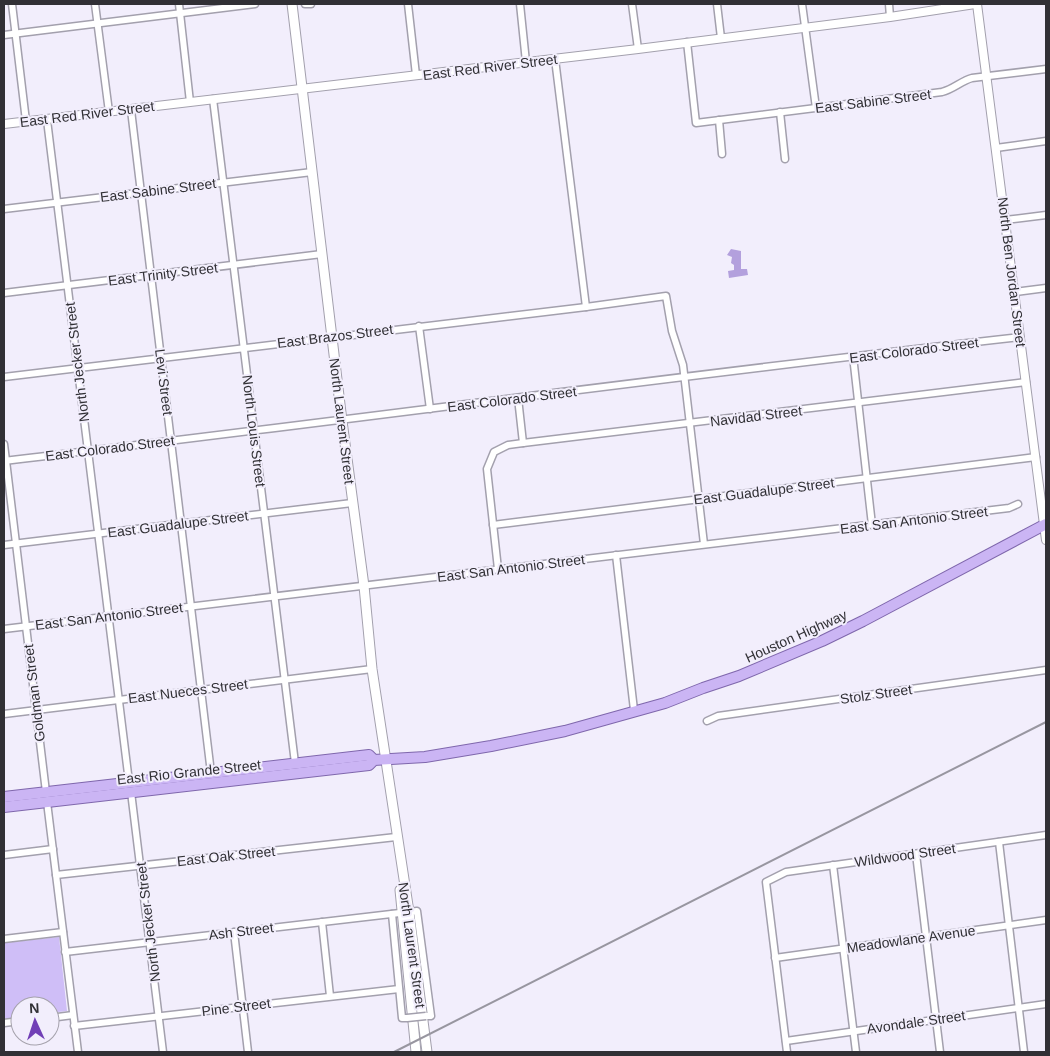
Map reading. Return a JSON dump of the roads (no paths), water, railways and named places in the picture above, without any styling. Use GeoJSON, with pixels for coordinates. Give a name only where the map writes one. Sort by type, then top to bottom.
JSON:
{"type":"FeatureCollection","features":[{"type":"Feature","properties":{"kind":"main road","name":"North Laurent Street"},"geometry":{"type":"LineString","coordinates":[[292,4],[331,337],[364,586],[372,669],[396,837],[409,912],[427,1052]]}},
{"type":"Feature","properties":{"kind":"main road","name":"Houston Highway"},"geometry":{"type":"LineString","coordinates":[[541,736],[665,703],[739,676],[822,641],[863,621],[1045,524]]}},
{"type":"Feature","properties":{"kind":"main road","name":"East Rio Grande Street"},"geometry":{"type":"LineString","coordinates":[[4,797],[46,797],[130,787],[369,766],[374,760],[425,757],[541,736]]}},
{"type":"Feature","properties":{"kind":"main road","name":"East Rio Grande Street"},"geometry":{"type":"LineString","coordinates":[[46,797],[69,789],[130,787],[211,773],[295,763],[369,755],[374,760]]}},
{"type":"Feature","properties":{"kind":"main road"},"geometry":{"type":"LineString","coordinates":[[4,807],[23,804],[28,800],[43,796],[46,797]]}},
{"type":"Feature","properties":{"kind":"main road","name":"North Laurent Street"},"geometry":{"type":"LineString","coordinates":[[409,912],[416,1052]]}},
{"type":"Feature","properties":{"kind":"street"},"geometry":{"type":"LineString","coordinates":[[12,4],[26,121]]}},
{"type":"Feature","properties":{"kind":"street"},"geometry":{"type":"LineString","coordinates":[[95,4],[109,112]]}},
{"type":"Feature","properties":{"kind":"street"},"geometry":{"type":"LineString","coordinates":[[179,4],[190,102]]}},
{"type":"Feature","properties":{"kind":"street"},"geometry":{"type":"LineString","coordinates":[[4,35],[255,4]]}},
{"type":"Feature","properties":{"kind":"street"},"geometry":{"type":"LineString","coordinates":[[305,4],[311,4]]}},
{"type":"Feature","properties":{"kind":"street"},"geometry":{"type":"LineString","coordinates":[[408,4],[416,75]]}},
{"type":"Feature","properties":{"kind":"street"},"geometry":{"type":"LineString","coordinates":[[520,4],[526,62]]}},
{"type":"Feature","properties":{"kind":"street"},"geometry":{"type":"LineString","coordinates":[[632,4],[638,49]]}},
{"type":"Feature","properties":{"kind":"street"},"geometry":{"type":"LineString","coordinates":[[717,4],[721,38]]}},
{"type":"Feature","properties":{"kind":"street"},"geometry":{"type":"LineString","coordinates":[[802,4],[816,108]]}},
{"type":"Feature","properties":{"kind":"street"},"geometry":{"type":"LineString","coordinates":[[889,4],[890,17]]}},
{"type":"Feature","properties":{"kind":"street","name":"East Red River Street"},"geometry":{"type":"LineString","coordinates":[[4,124],[638,49],[890,17],[976,4]]}},
{"type":"Feature","properties":{"kind":"street","name":"North Ben Jordan Street"},"geometry":{"type":"LineString","coordinates":[[976,4],[1046,540]]}},
{"type":"Feature","properties":{"kind":"street","name":"East Sabine Street"},"geometry":{"type":"LineString","coordinates":[[687,42],[696,123],[942,92],[951,90],[966,79],[1046,69]]}},
{"type":"Feature","properties":{"kind":"street"},"geometry":{"type":"LineString","coordinates":[[555,59],[586,307]]}},
{"type":"Feature","properties":{"kind":"street","name":"North Louis Street"},"geometry":{"type":"LineString","coordinates":[[213,99],[295,763]]}},
{"type":"Feature","properties":{"kind":"street","name":"Levi Street"},"geometry":{"type":"LineString","coordinates":[[131,110],[211,773]]}},
{"type":"Feature","properties":{"kind":"street"},"geometry":{"type":"LineString","coordinates":[[780,112],[786,159]]}},
{"type":"Feature","properties":{"kind":"street","name":"North Jecker Street"},"geometry":{"type":"LineString","coordinates":[[47,120],[163,1052]]}},
{"type":"Feature","properties":{"kind":"street"},"geometry":{"type":"LineString","coordinates":[[719,120],[722,154]]}},
{"type":"Feature","properties":{"kind":"street"},"geometry":{"type":"LineString","coordinates":[[996,148],[1046,141]]}},
{"type":"Feature","properties":{"kind":"street","name":"East Sabine Street"},"geometry":{"type":"LineString","coordinates":[[4,209],[312,172]]}},
{"type":"Feature","properties":{"kind":"street"},"geometry":{"type":"LineString","coordinates":[[1005,220],[1046,215]]}},
{"type":"Feature","properties":{"kind":"street","name":"East Trinity Street"},"geometry":{"type":"LineString","coordinates":[[4,293],[322,254]]}},
{"type":"Feature","properties":{"kind":"street"},"geometry":{"type":"LineString","coordinates":[[1015,292],[1046,288]]}},
{"type":"Feature","properties":{"kind":"street","name":"East Brazos Street"},"geometry":{"type":"LineString","coordinates":[[4,377],[666,296],[672,332],[681,356],[684,378]]}},
{"type":"Feature","properties":{"kind":"street"},"geometry":{"type":"LineString","coordinates":[[419,326],[430,409]]}},
{"type":"Feature","properties":{"kind":"street","name":"East Colorado Street"},"geometry":{"type":"LineString","coordinates":[[5,461],[1020,337]]}},
{"type":"Feature","properties":{"kind":"street"},"geometry":{"type":"LineString","coordinates":[[853,356],[872,525]]}},
{"type":"Feature","properties":{"kind":"street"},"geometry":{"type":"LineString","coordinates":[[684,378],[704,544]]}},
{"type":"Feature","properties":{"kind":"street","name":"Navidad Street"},"geometry":{"type":"LineString","coordinates":[[493,525],[487,469],[490,458],[500,448],[523,443],[1026,382]]}},
{"type":"Feature","properties":{"kind":"street"},"geometry":{"type":"LineString","coordinates":[[518,398],[523,443]]}},
{"type":"Feature","properties":{"kind":"street","name":"Goldman Street"},"geometry":{"type":"LineString","coordinates":[[4,444],[64,952],[78,1052]]}},
{"type":"Feature","properties":{"kind":"street","name":"East Guadalupe Street"},"geometry":{"type":"LineString","coordinates":[[493,525],[1036,458]]}},
{"type":"Feature","properties":{"kind":"street","name":"East Guadalupe Street"},"geometry":{"type":"LineString","coordinates":[[4,545],[352,503]]}},
{"type":"Feature","properties":{"kind":"street","name":"East San Antonio Street"},"geometry":{"type":"LineString","coordinates":[[4,629],[872,525],[1009,508],[1018,504]]}},
{"type":"Feature","properties":{"kind":"street"},"geometry":{"type":"LineString","coordinates":[[493,525],[498,569]]}},
{"type":"Feature","properties":{"kind":"street"},"geometry":{"type":"LineString","coordinates":[[616,555],[634,710]]}},
{"type":"Feature","properties":{"kind":"street","name":"East Nueces Street"},"geometry":{"type":"LineString","coordinates":[[4,714],[372,669]]}},
{"type":"Feature","properties":{"kind":"street","name":"Stolz Street"},"geometry":{"type":"LineString","coordinates":[[707,721],[718,716],[1046,670]]}},
{"type":"Feature","properties":{"kind":"street","name":"Wildwood Street"},"geometry":{"type":"LineString","coordinates":[[775,958],[766,882],[786,872],[1046,835]]}},
{"type":"Feature","properties":{"kind":"street","name":"East Oak Street"},"geometry":{"type":"LineString","coordinates":[[56,874],[396,837]]}},
{"type":"Feature","properties":{"kind":"street"},"geometry":{"type":"LineString","coordinates":[[999,842],[1024,1052]]}},
{"type":"Feature","properties":{"kind":"street"},"geometry":{"type":"LineString","coordinates":[[4,855],[53,849]]}},
{"type":"Feature","properties":{"kind":"street"},"geometry":{"type":"LineString","coordinates":[[916,854],[940,1052]]}},
{"type":"Feature","properties":{"kind":"street"},"geometry":{"type":"LineString","coordinates":[[833,865],[856,1052]]}},
{"type":"Feature","properties":{"kind":"street"},"geometry":{"type":"LineString","coordinates":[[392,914],[402,1018],[431,1016],[409,912]]}},
{"type":"Feature","properties":{"kind":"street","name":"Ash Street"},"geometry":{"type":"LineString","coordinates":[[64,952],[409,912]]}},
{"type":"Feature","properties":{"kind":"street","name":"Meadowlane Avenue"},"geometry":{"type":"LineString","coordinates":[[775,958],[1046,920]]}},
{"type":"Feature","properties":{"kind":"street"},"geometry":{"type":"LineString","coordinates":[[322,922],[330,996]]}},
{"type":"Feature","properties":{"kind":"street"},"geometry":{"type":"LineString","coordinates":[[4,939],[62,932]]}},
{"type":"Feature","properties":{"kind":"street"},"geometry":{"type":"LineString","coordinates":[[234,932],[248,1052]]}},
{"type":"Feature","properties":{"kind":"street"},"geometry":{"type":"LineString","coordinates":[[775,958],[787,1052]]}},
{"type":"Feature","properties":{"kind":"street","name":"Pine Street"},"geometry":{"type":"LineString","coordinates":[[74,1026],[399,989]]}},
{"type":"Feature","properties":{"kind":"street","name":"Avondale Street"},"geometry":{"type":"LineString","coordinates":[[786,1041],[1046,1004]]}},
{"type":"Feature","properties":{"kind":"street"},"geometry":{"type":"LineString","coordinates":[[60,1017],[73,1015]]}},
{"type":"Feature","properties":{"kind":"railway"},"geometry":{"type":"LineString","coordinates":[[394,1052],[1046,722]]}}]}
